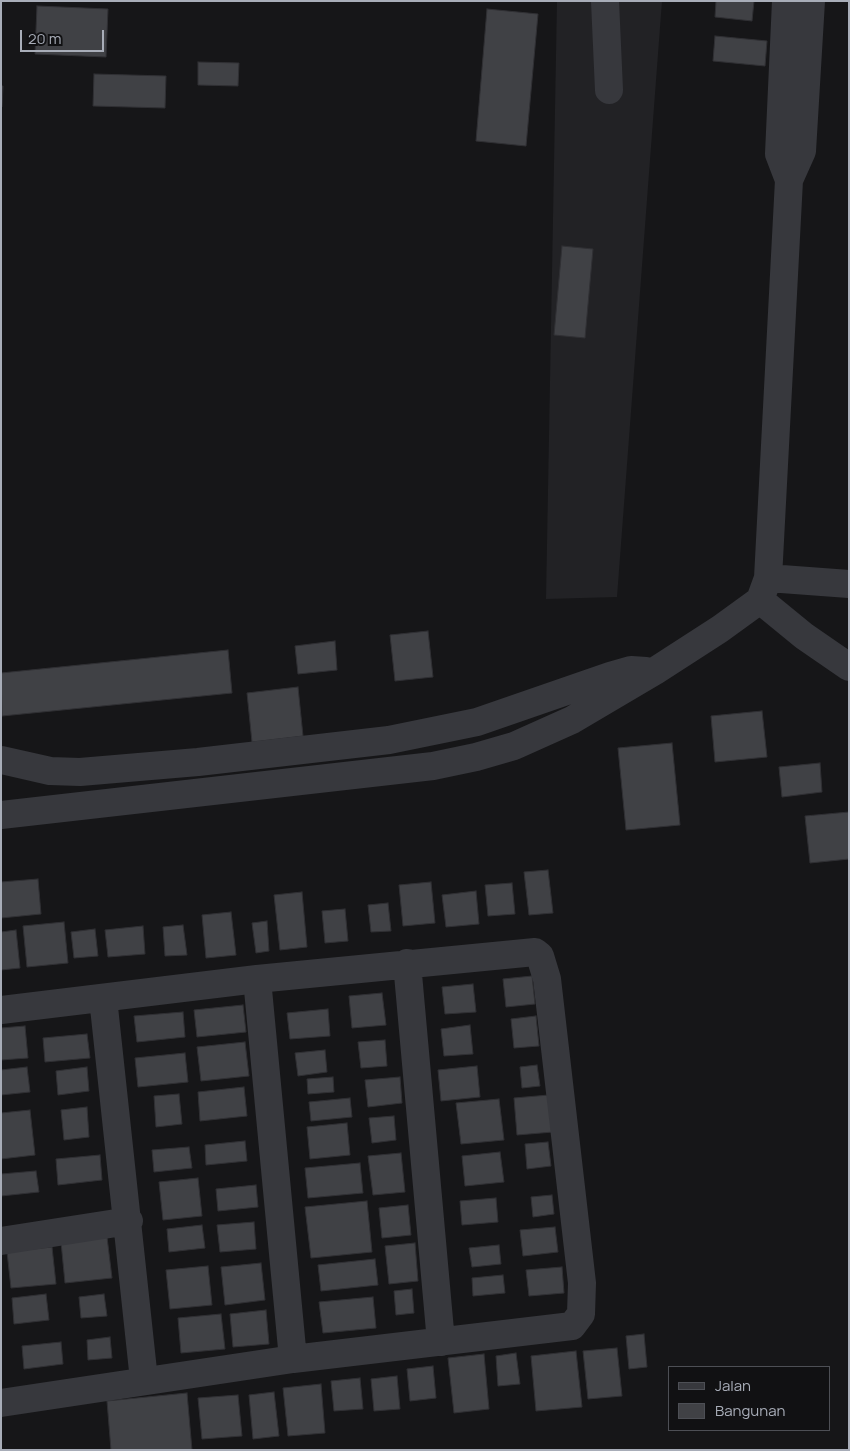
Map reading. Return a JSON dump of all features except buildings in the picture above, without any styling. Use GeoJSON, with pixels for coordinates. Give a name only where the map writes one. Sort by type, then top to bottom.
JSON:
{"type":"FeatureCollection","features":[{"type":"Feature","properties":{"kind":"street"},"geometry":{"type":"LineString","coordinates":[[605,1],[609,90]]}},
{"type":"Feature","properties":{"kind":"street"},"geometry":{"type":"LineString","coordinates":[[798,5],[802,151],[789,180],[764,589],[804,636],[849,667]]}},
{"type":"Feature","properties":{"kind":"street"},"geometry":{"type":"LineString","coordinates":[[1,815],[433,766],[476,758],[514,746],[572,720],[720,630],[764,589],[849,584]]}},
{"type":"Feature","properties":{"kind":"street"},"geometry":{"type":"LineString","coordinates":[[1,760],[50,771],[80,772],[198,762],[389,740],[477,722],[631,670],[655,671]]}},
{"type":"Feature","properties":{"kind":"street"},"geometry":{"type":"LineString","coordinates":[[1,1010],[257,979],[531,951],[540,956],[547,979],[582,1283],[581,1314],[572,1326],[294,1359],[144,1380],[1,1403]]}},
{"type":"Feature","properties":{"kind":"street"},"geometry":{"type":"LineString","coordinates":[[407,963],[441,1342]]}},
{"type":"Feature","properties":{"kind":"street"},"geometry":{"type":"LineString","coordinates":[[257,979],[294,1359]]}},
{"type":"Feature","properties":{"kind":"street"},"geometry":{"type":"LineString","coordinates":[[103,998],[129,1221],[144,1380]]}},
{"type":"Feature","properties":{"kind":"street"},"geometry":{"type":"LineString","coordinates":[[1,1241],[129,1221]]}},
{"type":"Feature","properties":{"kind":"shaded area"},"geometry":{"type":"Polygon","coordinates":[[[557,1],[662,1],[617,597],[546,599],[557,1]]]}}]}
